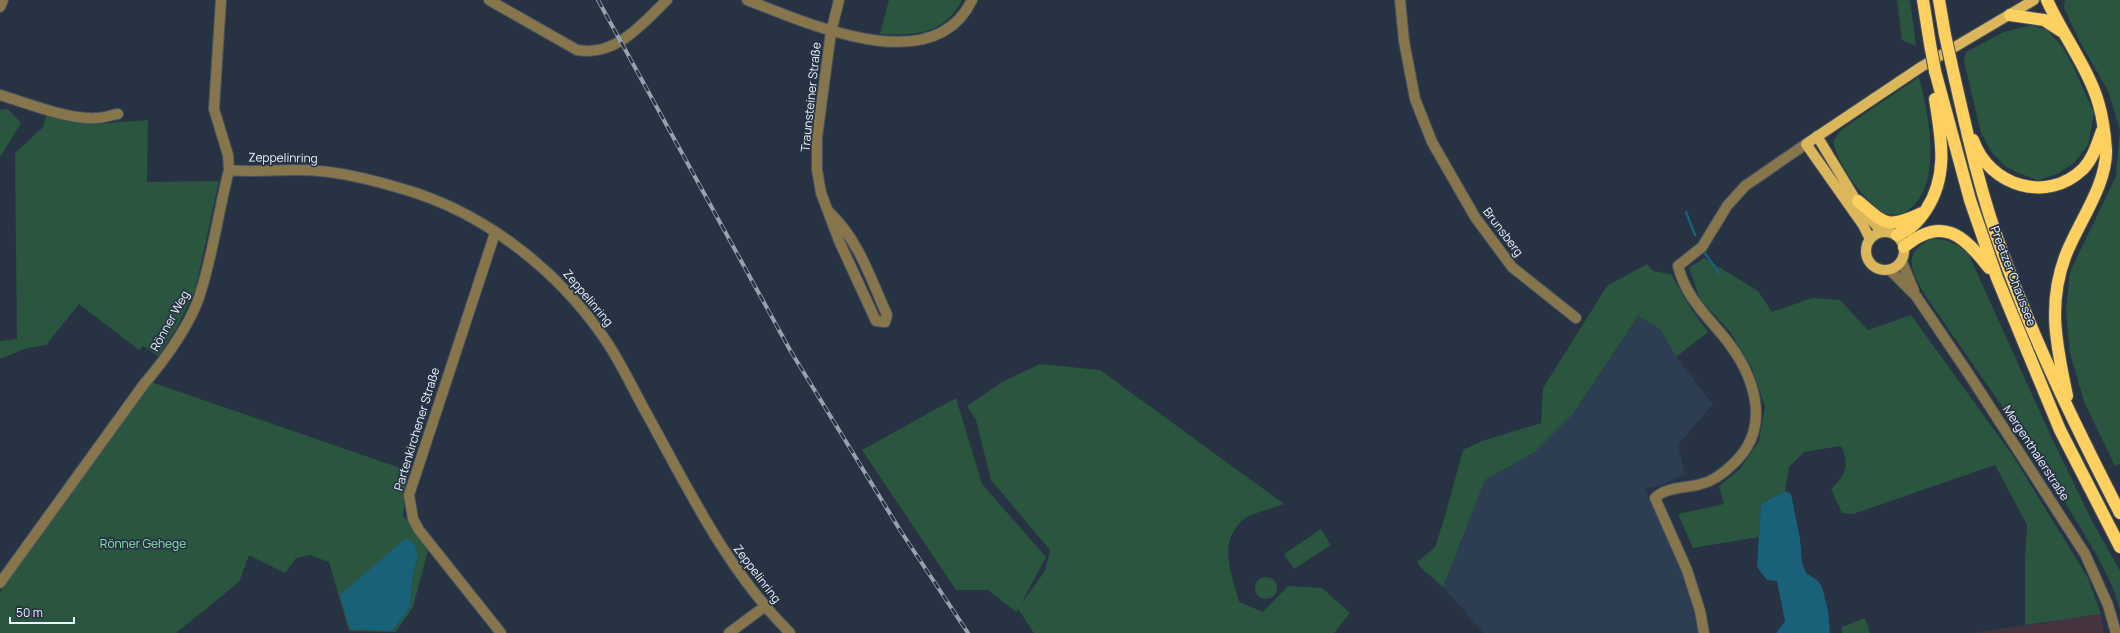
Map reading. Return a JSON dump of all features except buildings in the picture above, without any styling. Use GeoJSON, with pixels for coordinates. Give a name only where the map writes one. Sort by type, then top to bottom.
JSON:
{"type":"FeatureCollection","features":[{"type":"Feature","properties":{"kind":"highway","name":"Preetzer Chaussee"},"geometry":{"type":"LineString","coordinates":[[1923,0],[1935,71],[1968,193],[1997,278],[2060,430],[2120,547]]}},
{"type":"Feature","properties":{"kind":"highway","name":"Preetzer Chaussee"},"geometry":{"type":"LineString","coordinates":[[1939,0],[1945,35],[1976,168],[2003,256],[2045,362],[2120,513]]}},
{"type":"Feature","properties":{"kind":"highway"},"geometry":{"type":"LineString","coordinates":[[2047,0],[2095,94],[2102,118],[2106,151],[2104,167],[2093,197],[2065,257],[2056,298],[2056,346],[2072,419]]}},
{"type":"Feature","properties":{"kind":"highway"},"geometry":{"type":"LineString","coordinates":[[2010,15],[2044,20],[2062,31]]}},
{"type":"Feature","properties":{"kind":"highway"},"geometry":{"type":"LineString","coordinates":[[1897,235],[1914,225],[1933,200],[1938,189],[1942,157],[1932,84],[1935,71]]}},
{"type":"Feature","properties":{"kind":"highway"},"geometry":{"type":"LineString","coordinates":[[1959,98],[1975,145],[1984,159],[2004,178],[2017,185],[2029,188],[2050,187],[2062,184],[2082,170],[2089,162],[2103,130]]}},
{"type":"Feature","properties":{"kind":"highway"},"geometry":{"type":"LineString","coordinates":[[1858,201],[1874,215],[1887,222],[1905,221],[1925,212]]}},
{"type":"Feature","properties":{"kind":"highway"},"geometry":{"type":"LineString","coordinates":[[1904,247],[1927,233],[1938,231],[1955,234],[1970,244],[1997,278]]}},
{"type":"Feature","properties":{"kind":"main road"},"geometry":{"type":"LineString","coordinates":[[1870,240],[1864,225],[1806,144],[1922,67],[2034,0]]}},
{"type":"Feature","properties":{"kind":"main road"},"geometry":{"type":"LineString","coordinates":[[1817,136],[1869,220],[1882,232]]}},
{"type":"Feature","properties":{"kind":"main road"},"geometry":{"type":"LineString","coordinates":[[1882,232],[1890,232],[1897,235],[1904,247],[1905,254],[1902,262],[1891,270],[1880,270],[1870,263],[1866,251],[1870,240],[1882,232]]}},
{"type":"Feature","properties":{"kind":"street"},"geometry":{"type":"LineString","coordinates":[[0,8],[3,0]]}},
{"type":"Feature","properties":{"kind":"street","name":"Rönner Weg"},"geometry":{"type":"LineString","coordinates":[[0,583],[144,384],[158,368],[182,332],[201,292],[228,170],[228,155],[214,109],[221,0]]}},
{"type":"Feature","properties":{"kind":"street"},"geometry":{"type":"LineString","coordinates":[[489,0],[577,50],[590,52],[605,49],[621,41],[632,33],[667,0]]}},
{"type":"Feature","properties":{"kind":"street"},"geometry":{"type":"LineString","coordinates":[[747,0],[831,32],[900,42],[928,39],[945,30],[958,19],[972,0]]}},
{"type":"Feature","properties":{"kind":"street","name":"Traunsteiner Straße"},"geometry":{"type":"LineString","coordinates":[[829,212],[842,223],[852,239],[887,315],[885,322],[876,321],[840,243],[821,193],[817,170],[817,137],[831,32],[839,0]]}},
{"type":"Feature","properties":{"kind":"street","name":"Brunsberg"},"geometry":{"type":"LineString","coordinates":[[1400,0],[1404,41],[1416,99],[1432,142],[1475,218],[1512,267],[1576,318]]}},
{"type":"Feature","properties":{"kind":"street"},"geometry":{"type":"LineString","coordinates":[[0,95],[41,108],[74,116],[96,118],[118,114]]}},
{"type":"Feature","properties":{"kind":"street"},"geometry":{"type":"LineString","coordinates":[[1704,633],[1698,604],[1687,570],[1655,498],[1662,493],[1709,481],[1735,462],[1752,438],[1756,421],[1757,405],[1744,369],[1734,351],[1696,306],[1678,266],[1702,247],[1727,206],[1745,186],[1806,144]]}},
{"type":"Feature","properties":{"kind":"street","name":"Zeppelinring"},"geometry":{"type":"LineString","coordinates":[[228,170],[319,171],[404,189],[431,198],[511,242],[546,270],[576,300],[603,336],[708,526],[738,572],[764,607],[790,633]]}},
{"type":"Feature","properties":{"kind":"street","name":"Partenkirchener Straße"},"geometry":{"type":"LineString","coordinates":[[495,233],[409,496],[413,519],[419,530],[501,633]]}},
{"type":"Feature","properties":{"kind":"street","name":"Mergenthalerstraße"},"geometry":{"type":"LineString","coordinates":[[1902,262],[1916,296]]}},
{"type":"Feature","properties":{"kind":"street","name":"Mergenthalerstraße"},"geometry":{"type":"LineString","coordinates":[[1891,270],[1916,296],[1979,389],[2085,554],[2106,599],[2116,633]]}},
{"type":"Feature","properties":{"kind":"street"},"geometry":{"type":"LineString","coordinates":[[729,633],[764,607]]}},
{"type":"Feature","properties":{"kind":"shaded area"},"geometry":{"type":"Polygon","coordinates":[[[1638,316],[1660,329],[1676,357],[1713,404],[1678,445],[1685,474],[1662,485],[1645,489],[1681,564],[1699,633],[1484,633],[1443,587],[1485,480],[1535,452],[1572,415],[1638,316]]]}},
{"type":"Feature","properties":{"kind":"shaded area"},"geometry":{"type":"Polygon","coordinates":[[[1785,491],[1791,494],[1800,539],[1802,563],[1806,573],[1817,580],[1822,587],[1828,610],[1830,633],[1776,633],[1785,621],[1777,581],[1767,580],[1757,567],[1761,504],[1785,491]]]}},
{"type":"Feature","properties":{"kind":"shaded area"},"geometry":{"type":"Polygon","coordinates":[[[406,538],[414,544],[418,556],[413,573],[410,607],[393,631],[350,629],[340,595],[406,538]]]}},
{"type":"Feature","properties":{"kind":"shaded area"},"geometry":{"type":"Polygon","coordinates":[[[2101,614],[2104,633],[1973,633],[2101,614]]]}},
{"type":"Feature","properties":{"kind":"green space"},"geometry":{"type":"Polygon","coordinates":[[[889,0],[962,0],[947,20],[938,26],[916,33],[893,35],[880,34],[889,0]]]}},
{"type":"Feature","properties":{"kind":"green space"},"geometry":{"type":"Polygon","coordinates":[[[1897,0],[1910,0],[1916,46],[1902,40],[1897,0]]]}},
{"type":"Feature","properties":{"kind":"green space"},"geometry":{"type":"Polygon","coordinates":[[[2065,0],[2120,0],[2120,130],[2108,91],[2080,42],[2064,8],[2065,0]]]}},
{"type":"Feature","properties":{"kind":"green space"},"geometry":{"type":"Polygon","coordinates":[[[2031,25],[2047,30],[2061,45],[2072,64],[2094,113],[2088,145],[2074,163],[2057,174],[2038,180],[2006,167],[1992,153],[1981,133],[1964,61],[1966,52],[2004,32],[2031,25]]]}},
{"type":"Feature","properties":{"kind":"green space"},"geometry":{"type":"Polygon","coordinates":[[[1919,77],[1929,126],[1930,163],[1927,181],[1921,196],[1907,212],[1894,215],[1883,214],[1867,199],[1852,181],[1840,161],[1833,141],[1841,130],[1919,77]]]}},
{"type":"Feature","properties":{"kind":"green space"},"geometry":{"type":"Polygon","coordinates":[[[8,109],[21,123],[0,157],[0,110],[8,109]]]}},
{"type":"Feature","properties":{"kind":"green space"},"geometry":{"type":"Polygon","coordinates":[[[47,113],[96,124],[148,120],[147,182],[219,181],[195,291],[176,329],[158,356],[143,346],[139,350],[79,304],[46,345],[27,348],[0,359],[0,341],[17,339],[15,153],[43,127],[47,113]]]}},
{"type":"Feature","properties":{"kind":"green space"},"geometry":{"type":"Polygon","coordinates":[[[2120,130],[2120,464],[2115,466],[2085,404],[2070,354],[2066,311],[2070,272],[2116,176],[2120,130]]]}},
{"type":"Feature","properties":{"kind":"green space"},"geometry":{"type":"Polygon","coordinates":[[[1931,239],[1951,242],[1968,253],[2050,434],[2092,521],[2120,571],[2120,610],[2106,572],[2055,486],[1923,292],[1915,276],[1912,262],[1916,250],[1931,239]]]}},
{"type":"Feature","properties":{"kind":"green space"},"geometry":{"type":"Polygon","coordinates":[[[1704,258],[1758,291],[1772,312],[1812,298],[1840,300],[1868,330],[1911,315],[2013,456],[2088,578],[2101,614],[2025,625],[2025,562],[2027,525],[1995,465],[1853,514],[1842,513],[1831,489],[1840,479],[1845,469],[1846,464],[1844,452],[1841,446],[1804,452],[1789,467],[1785,491],[1761,504],[1759,537],[1693,548],[1678,514],[1724,504],[1719,486],[1740,469],[1759,441],[1765,407],[1752,368],[1730,332],[1700,299],[1689,268],[1704,258]]]}},
{"type":"Feature","properties":{"kind":"green space"},"geometry":{"type":"Polygon","coordinates":[[[1647,264],[1653,271],[1671,274],[1691,309],[1708,332],[1676,357],[1660,329],[1638,316],[1572,415],[1535,452],[1485,480],[1443,587],[1422,569],[1417,562],[1435,547],[1463,450],[1482,441],[1541,423],[1543,388],[1607,286],[1647,264]]]}},
{"type":"Feature","properties":{"kind":"green space"},"geometry":{"type":"Polygon","coordinates":[[[1040,364],[1100,370],[1284,504],[1244,519],[1236,528],[1231,538],[1228,548],[1228,558],[1239,602],[1263,612],[1288,586],[1322,588],[1350,613],[1334,633],[1034,633],[1018,609],[1016,612],[988,590],[956,590],[862,450],[956,398],[982,484],[1046,557],[1021,604],[1045,571],[1050,550],[991,480],[976,420],[967,406],[1002,382],[1040,364]]]}},
{"type":"Feature","properties":{"kind":"green space","name":"Rönner Gehege"},"geometry":{"type":"Polygon","coordinates":[[[151,382],[409,471],[403,515],[428,550],[413,607],[396,632],[349,631],[329,562],[310,555],[296,558],[285,573],[249,555],[239,582],[176,633],[0,633],[0,592],[151,382]],[[418,556],[368,572],[341,595],[393,631],[410,607],[413,573],[418,556]]]}},
{"type":"Feature","properties":{"kind":"green space"},"geometry":{"type":"Polygon","coordinates":[[[1321,529],[1331,545],[1294,569],[1284,554],[1321,529]]]}},
{"type":"Feature","properties":{"kind":"green space"},"geometry":{"type":"Polygon","coordinates":[[[1266,577],[1274,580],[1277,588],[1274,596],[1266,599],[1258,596],[1255,588],[1258,580],[1266,577]]]}},
{"type":"Feature","properties":{"kind":"green space"},"geometry":{"type":"Polygon","coordinates":[[[1865,618],[1870,633],[1842,633],[1842,627],[1865,618]]]}},
{"type":"Feature","properties":{"kind":"waterway"},"geometry":{"type":"LineString","coordinates":[[1686,212],[1695,235]]}},
{"type":"Feature","properties":{"kind":"waterway"},"geometry":{"type":"LineString","coordinates":[[1704,252],[1719,273]]}},
{"type":"Feature","properties":{"kind":"railway"},"geometry":{"type":"LineString","coordinates":[[598,0],[790,350],[900,530],[968,633]]}}]}
